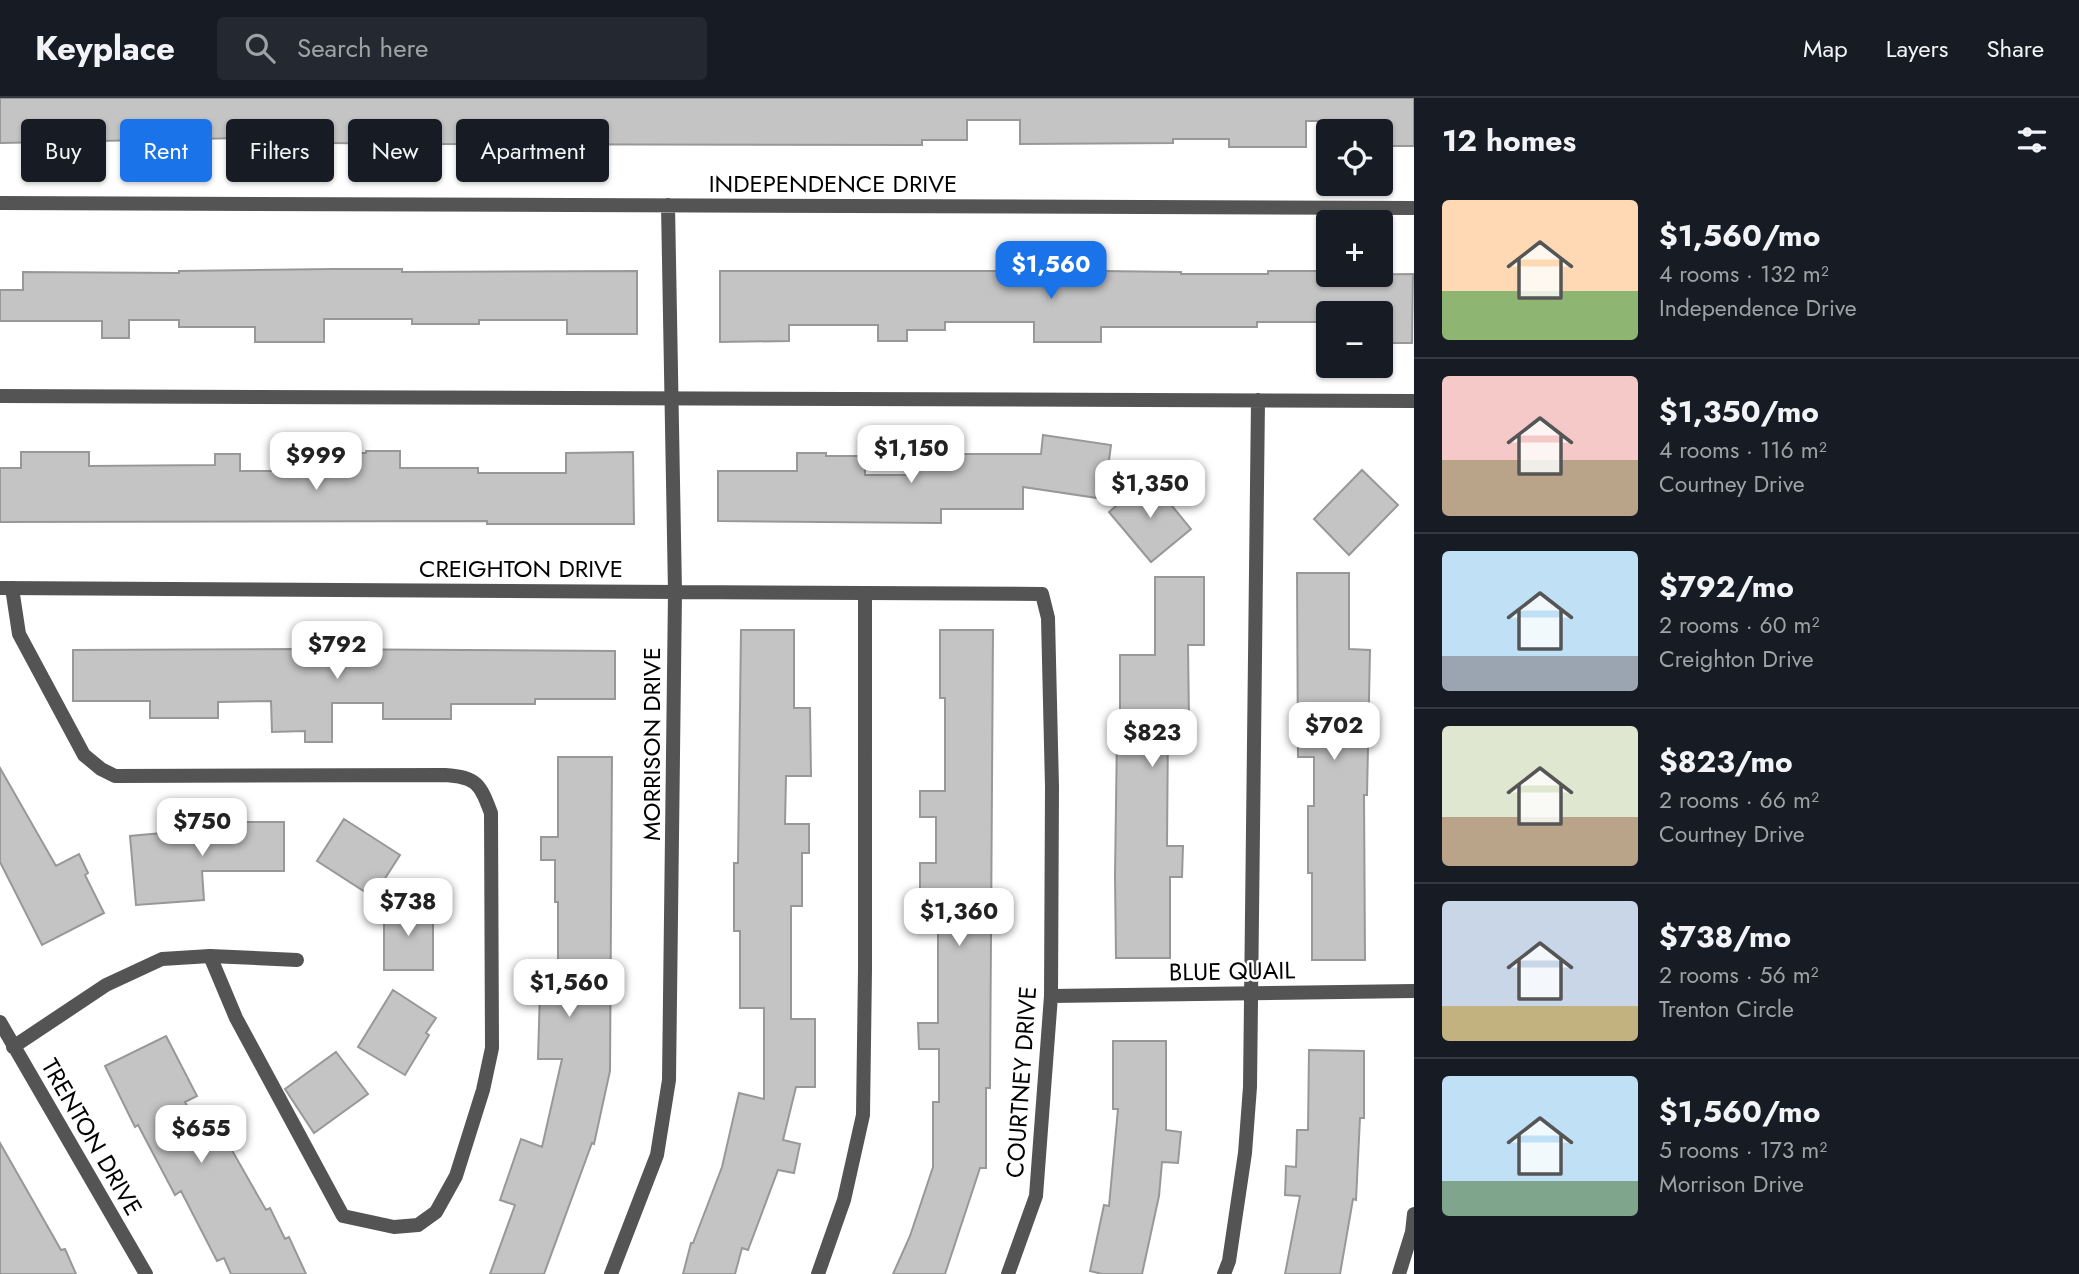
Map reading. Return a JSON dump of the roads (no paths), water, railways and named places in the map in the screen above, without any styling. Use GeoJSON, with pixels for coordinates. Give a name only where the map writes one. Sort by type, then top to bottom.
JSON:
{"type":"FeatureCollection","features":[{"type":"Feature","properties":{"kind":"street","name":"INDEPENDENCE DRIVE"},"geometry":{"type":"LineString","coordinates":[[0,203],[1414,208]]}},
{"type":"Feature","properties":{"kind":"street","name":"MORRISON DRIVE"},"geometry":{"type":"LineString","coordinates":[[611,1274],[657,1155],[669,1080],[674,592],[668,205]]}},
{"type":"Feature","properties":{"kind":"street"},"geometry":{"type":"LineString","coordinates":[[0,396],[1414,401]]}},
{"type":"Feature","properties":{"kind":"street"},"geometry":{"type":"LineString","coordinates":[[1224,1274],[1229,1261],[1245,1153],[1250,1087],[1258,400]]}},
{"type":"Feature","properties":{"kind":"street"},"geometry":{"type":"LineString","coordinates":[[6,588],[19,634],[84,755],[115,776],[445,775],[467,776],[481,788],[491,813],[492,1048],[483,1090],[456,1176],[436,1212],[418,1225],[394,1227],[343,1216],[236,1018],[210,956]]}},
{"type":"Feature","properties":{"kind":"street","name":"CREIGHTON DRIVE"},"geometry":{"type":"LineString","coordinates":[[6,588],[1042,594]]}},
{"type":"Feature","properties":{"kind":"street"},"geometry":{"type":"LineString","coordinates":[[818,1274],[844,1200],[863,1115],[865,593]]}},
{"type":"Feature","properties":{"kind":"street","name":"COURTNEY DRIVE"},"geometry":{"type":"LineString","coordinates":[[1009,1274],[1036,1196],[1051,996],[1052,787],[1048,618],[1042,594]]}},
{"type":"Feature","properties":{"kind":"street"},"geometry":{"type":"LineString","coordinates":[[13,1046],[106,985],[162,959],[210,956],[297,960]]}},
{"type":"Feature","properties":{"kind":"street","name":"BLUE QUAIL"},"geometry":{"type":"LineString","coordinates":[[1051,996],[1414,991]]}},
{"type":"Feature","properties":{"kind":"street","name":"TRENTON DRIVE"},"geometry":{"type":"LineString","coordinates":[[0,1022],[146,1274]]}},
{"type":"Feature","properties":{"kind":"street"},"geometry":{"type":"LineString","coordinates":[[1399,1274],[1412,1232],[1414,1214]]}}]}
